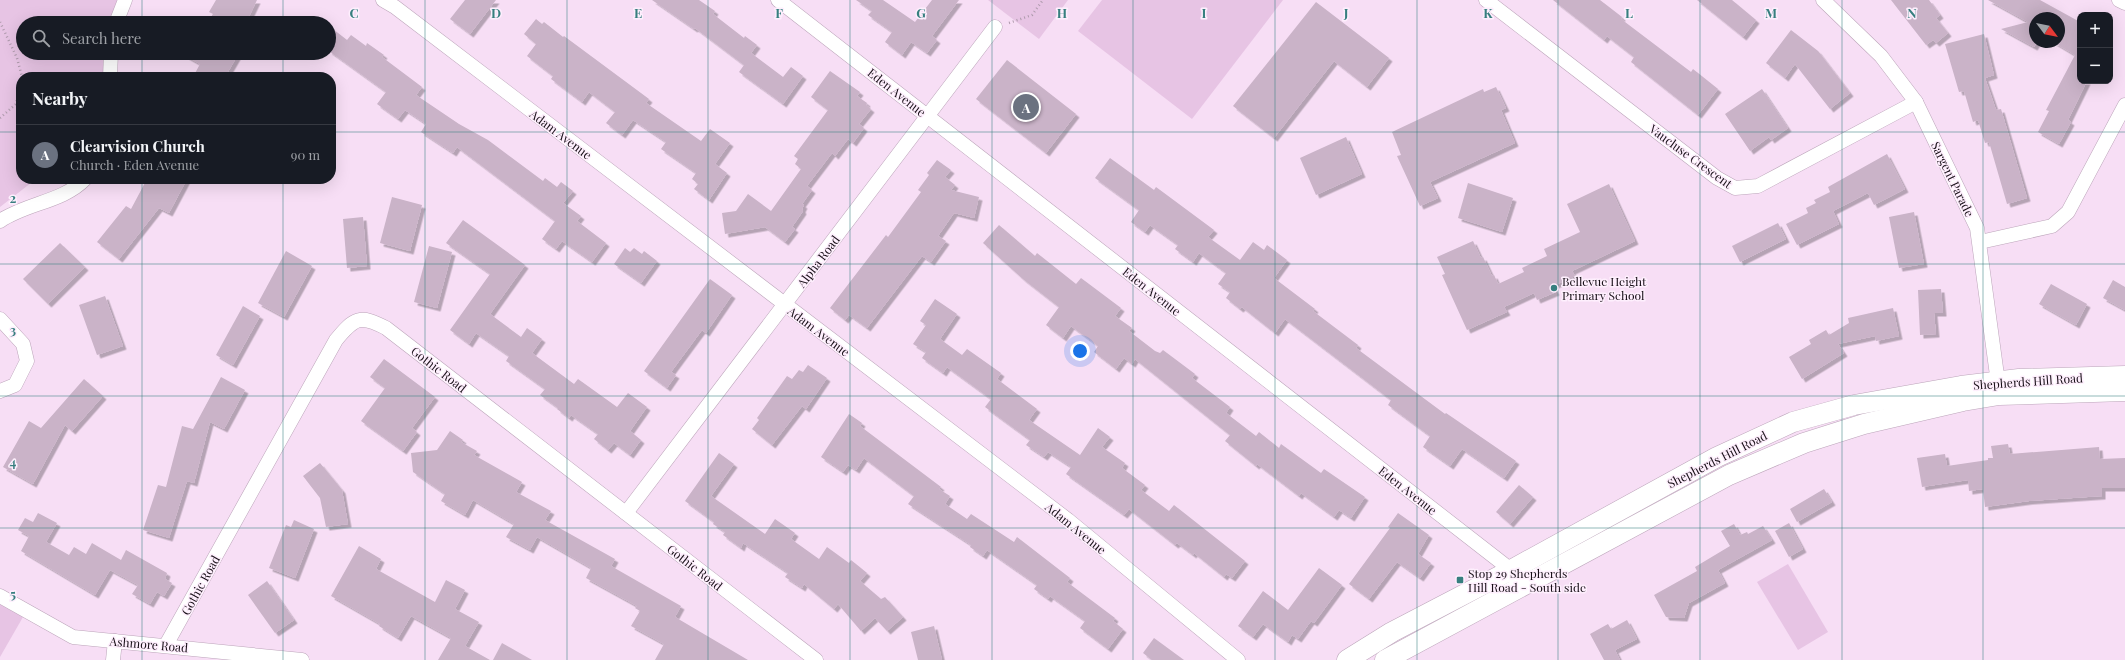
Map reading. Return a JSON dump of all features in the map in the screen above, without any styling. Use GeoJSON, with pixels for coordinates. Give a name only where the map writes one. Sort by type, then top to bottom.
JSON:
{"type":"FeatureCollection","features":[{"type":"Feature","properties":{"kind":"main road","name":"Shepherds Hill Road"},"geometry":{"type":"LineString","coordinates":[[1347,660],[1392,632],[1515,579],[1729,475],[1804,443],[1864,424],[1963,401],[2019,379],[2125,376]]}},
{"type":"Feature","properties":{"kind":"main road","name":"Shepherds Hill Road"},"geometry":{"type":"LineString","coordinates":[[1999,388],[2125,391]]}},
{"type":"Feature","properties":{"kind":"main road","name":"Shepherds Hill Road"},"geometry":{"type":"LineString","coordinates":[[1385,660],[1515,579]]}},
{"type":"Feature","properties":{"kind":"street"},"geometry":{"type":"LineString","coordinates":[[119,16],[125,0]]}},
{"type":"Feature","properties":{"kind":"street","name":"Eden Avenue"},"geometry":{"type":"LineString","coordinates":[[778,0],[928,116],[1515,579]]}},
{"type":"Feature","properties":{"kind":"street","name":"Vaucluse Crescent"},"geometry":{"type":"LineString","coordinates":[[1486,0],[1717,178],[1735,188],[1758,186],[1916,102]]}},
{"type":"Feature","properties":{"kind":"street","name":"Sargent Parade"},"geometry":{"type":"LineString","coordinates":[[1823,0],[1881,56],[1916,102],[1977,228],[1999,388]]}},
{"type":"Feature","properties":{"kind":"street"},"geometry":{"type":"LineString","coordinates":[[2119,0],[2125,3]]}},
{"type":"Feature","properties":{"kind":"street","name":"Adam Avenue"},"geometry":{"type":"LineString","coordinates":[[391,2],[784,305],[1068,520],[1238,660]]}},
{"type":"Feature","properties":{"kind":"street","name":"Alpha Road"},"geometry":{"type":"LineString","coordinates":[[626,513],[995,27]]}},
{"type":"Feature","properties":{"kind":"street"},"geometry":{"type":"LineString","coordinates":[[110,72],[111,60]]}},
{"type":"Feature","properties":{"kind":"street"},"geometry":{"type":"LineString","coordinates":[[1980,242],[2052,226],[2068,212],[2125,105]]}},
{"type":"Feature","properties":{"kind":"street"},"geometry":{"type":"LineString","coordinates":[[0,221],[10,214],[75,189],[80,184]]}},
{"type":"Feature","properties":{"kind":"street"},"geometry":{"type":"LineString","coordinates":[[0,319],[23,344],[27,361],[15,385],[0,392]]}},
{"type":"Feature","properties":{"kind":"street","name":"Gothic Road"},"geometry":{"type":"LineString","coordinates":[[166,645],[336,340],[349,324],[360,319],[371,320],[386,328],[816,660]]}},
{"type":"Feature","properties":{"kind":"street","name":"Ashmore Road"},"geometry":{"type":"LineString","coordinates":[[0,596],[73,637],[166,645],[302,660]]}},
{"type":"Feature","properties":{"kind":"street"},"geometry":{"type":"LineString","coordinates":[[113,660],[115,641]]}},
{"type":"Feature","properties":{"kind":"path"},"geometry":{"type":"LineString","coordinates":[[995,27],[1032,15],[1043,0]]}},
{"type":"Feature","properties":{"kind":"path"},"geometry":{"type":"LineString","coordinates":[[0,22],[16,58]]}},
{"type":"Feature","properties":{"kind":"path"},"geometry":{"type":"LineString","coordinates":[[17,60],[20,72]]}},
{"type":"Feature","properties":{"kind":"path"},"geometry":{"type":"LineString","coordinates":[[0,118],[16,104]]}},
{"type":"Feature","properties":{"kind":"shaded area"},"geometry":{"type":"Polygon","coordinates":[[[0,0],[123,0],[119,16],[16,16],[16,60],[107,60],[103,72],[16,72],[16,184],[30,184],[0,207],[0,0]]]}},
{"type":"Feature","properties":{"kind":"shaded area"},"geometry":{"type":"Polygon","coordinates":[[[988,0],[1068,0],[1039,39],[988,0]]]}},
{"type":"Feature","properties":{"kind":"shaded area"},"geometry":{"type":"Polygon","coordinates":[[[1102,0],[1283,0],[1192,119],[1078,31],[1102,0]]]}},
{"type":"Feature","properties":{"kind":"shaded area"},"geometry":{"type":"Polygon","coordinates":[[[1788,564],[1828,632],[1798,650],[1757,582],[1788,564]]]}},
{"type":"Feature","properties":{"kind":"shaded area"},"geometry":{"type":"Polygon","coordinates":[[[0,599],[27,610],[0,657],[0,599]]]}},
{"type":"Feature","properties":{"kind":"building"},"geometry":{"type":"Polygon","coordinates":[[[216,0],[257,0],[249,16],[212,16],[213,14],[209,12],[216,0]]]}},
{"type":"Feature","properties":{"kind":"building"},"geometry":{"type":"Polygon","coordinates":[[[465,0],[496,0],[470,34],[450,19],[465,0]]]}},
{"type":"Feature","properties":{"kind":"building"},"geometry":{"type":"Polygon","coordinates":[[[652,0],[699,0],[715,11],[713,14],[744,38],[745,36],[757,45],[751,53],[783,77],[791,67],[803,76],[783,104],[739,72],[744,65],[695,28],[694,29],[652,0]]]}},
{"type":"Feature","properties":{"kind":"building"},"geometry":{"type":"Polygon","coordinates":[[[856,0],[883,0],[915,22],[932,0],[959,0],[932,36],[937,40],[927,53],[911,42],[902,55],[885,42],[892,32],[868,15],[872,11],[856,0]]]}},
{"type":"Feature","properties":{"kind":"building"},"geometry":{"type":"Polygon","coordinates":[[[1553,0],[1600,0],[1622,17],[1621,19],[1691,72],[1693,69],[1718,89],[1698,115],[1631,62],[1634,57],[1607,36],[1604,40],[1553,0]]]}},
{"type":"Feature","properties":{"kind":"building"},"geometry":{"type":"Polygon","coordinates":[[[1697,0],[1732,0],[1756,20],[1743,37],[1697,0]]]}},
{"type":"Feature","properties":{"kind":"building"},"geometry":{"type":"Polygon","coordinates":[[[1891,0],[1929,0],[1940,15],[1936,18],[1948,33],[1936,43],[1933,40],[1926,45],[1891,0]]]}},
{"type":"Feature","properties":{"kind":"building"},"geometry":{"type":"Polygon","coordinates":[[[1988,0],[2040,0],[2062,12],[2029,12],[2029,44],[2001,29],[2028,22],[1988,0]]]}},
{"type":"Feature","properties":{"kind":"building"},"geometry":{"type":"Polygon","coordinates":[[[1316,2],[1389,58],[1367,87],[1334,61],[1274,138],[1233,106],[1316,2]]]}},
{"type":"Feature","properties":{"kind":"building"},"geometry":{"type":"Polygon","coordinates":[[[2065,14],[2077,20],[2077,84],[2086,84],[2068,120],[2071,122],[2059,144],[2038,132],[2049,111],[2046,110],[2075,55],[2063,48],[2065,48],[2065,14]]]}},
{"type":"Feature","properties":{"kind":"building"},"geometry":{"type":"Polygon","coordinates":[[[536,19],[542,24],[544,22],[563,37],[564,36],[649,99],[646,103],[701,141],[710,129],[730,143],[715,164],[727,173],[709,200],[694,189],[698,184],[692,179],[696,173],[661,149],[666,142],[633,120],[622,135],[606,123],[615,112],[589,92],[582,102],[551,79],[553,76],[527,56],[536,44],[524,34],[536,19]]]}},
{"type":"Feature","properties":{"kind":"building"},"geometry":{"type":"Polygon","coordinates":[[[1791,30],[1818,51],[1850,93],[1830,109],[1795,64],[1785,78],[1766,63],[1791,30]]]}},
{"type":"Feature","properties":{"kind":"building"},"geometry":{"type":"Polygon","coordinates":[[[336,31],[347,40],[351,35],[366,46],[367,43],[384,55],[382,57],[422,87],[416,95],[459,124],[488,140],[543,181],[545,178],[557,187],[561,182],[573,191],[563,203],[581,216],[577,221],[606,243],[592,262],[562,241],[556,249],[542,239],[555,221],[457,147],[453,153],[421,132],[426,124],[405,110],[398,119],[377,104],[386,92],[336,56],[336,31]]]}},
{"type":"Feature","properties":{"kind":"building"},"geometry":{"type":"Polygon","coordinates":[[[1984,34],[1994,75],[1985,78],[1996,110],[2001,109],[2027,198],[2007,204],[1989,142],[1985,143],[1978,120],[1973,122],[1964,91],[1959,92],[1945,44],[1984,34]]]}},
{"type":"Feature","properties":{"kind":"building"},"geometry":{"type":"Polygon","coordinates":[[[193,60],[235,60],[228,72],[196,72],[200,64],[193,60]]]}},
{"type":"Feature","properties":{"kind":"building"},"geometry":{"type":"Polygon","coordinates":[[[1007,60],[1076,114],[1046,153],[976,99],[1007,60]]]}},
{"type":"Feature","properties":{"kind":"building"},"geometry":{"type":"Polygon","coordinates":[[[830,71],[860,92],[857,96],[867,103],[866,105],[871,109],[859,124],[864,128],[853,143],[848,139],[835,156],[832,153],[807,186],[812,190],[802,204],[804,205],[802,209],[803,211],[792,227],[795,229],[785,242],[765,227],[725,234],[722,213],[736,211],[748,194],[771,211],[801,169],[795,164],[798,159],[794,156],[828,110],[811,97],[830,71]]]}},
{"type":"Feature","properties":{"kind":"building"},"geometry":{"type":"Polygon","coordinates":[[[1496,87],[1506,108],[1501,110],[1515,143],[1430,182],[1438,198],[1420,206],[1397,156],[1401,155],[1392,132],[1483,89],[1484,92],[1496,87]]]}},
{"type":"Feature","properties":{"kind":"building"},"geometry":{"type":"Polygon","coordinates":[[[1762,89],[1788,128],[1771,140],[1769,137],[1750,151],[1725,114],[1762,89]]]}},
{"type":"Feature","properties":{"kind":"building"},"geometry":{"type":"Polygon","coordinates":[[[1346,137],[1362,174],[1316,195],[1300,158],[1346,137]]]}},
{"type":"Feature","properties":{"kind":"building"},"geometry":{"type":"Polygon","coordinates":[[[1887,154],[1905,189],[1874,205],[1868,193],[1833,211],[1839,224],[1797,245],[1786,224],[1808,213],[1806,208],[1816,203],[1814,200],[1830,192],[1828,187],[1887,154]]]}},
{"type":"Feature","properties":{"kind":"building"},"geometry":{"type":"Polygon","coordinates":[[[1110,158],[1154,190],[1156,187],[1214,230],[1208,237],[1240,260],[1253,242],[1264,250],[1267,245],[1287,260],[1274,278],[1315,309],[1313,311],[1358,345],[1356,348],[1445,414],[1446,413],[1516,461],[1504,478],[1462,449],[1450,466],[1423,447],[1430,436],[1388,405],[1391,400],[1285,319],[1275,333],[1242,307],[1240,309],[1226,298],[1230,292],[1218,284],[1226,273],[1199,253],[1193,262],[1175,249],[1178,245],[1150,225],[1145,232],[1131,222],[1139,210],[1095,178],[1110,158]]]}},
{"type":"Feature","properties":{"kind":"building"},"geometry":{"type":"Polygon","coordinates":[[[937,160],[951,170],[945,177],[955,185],[951,190],[979,197],[974,218],[954,213],[938,236],[946,241],[931,262],[922,256],[867,328],[849,315],[845,320],[830,308],[886,235],[888,237],[921,192],[918,190],[929,175],[927,173],[937,160]]]}},
{"type":"Feature","properties":{"kind":"building"},"geometry":{"type":"Polygon","coordinates":[[[1468,183],[1513,198],[1502,232],[1458,218],[1468,183]]]}},
{"type":"Feature","properties":{"kind":"building"},"geometry":{"type":"Polygon","coordinates":[[[144,184],[184,184],[169,213],[159,208],[119,259],[97,242],[126,206],[131,209],[144,184]]]}},
{"type":"Feature","properties":{"kind":"building"},"geometry":{"type":"Polygon","coordinates":[[[1609,184],[1635,241],[1572,271],[1575,276],[1553,286],[1556,292],[1537,300],[1534,293],[1504,307],[1507,312],[1467,330],[1442,275],[1445,274],[1437,257],[1473,241],[1481,258],[1483,257],[1492,276],[1494,275],[1498,284],[1524,272],[1522,268],[1547,256],[1544,249],[1580,232],[1567,204],[1609,184]]]}},
{"type":"Feature","properties":{"kind":"building"},"geometry":{"type":"Polygon","coordinates":[[[392,197],[422,205],[410,251],[380,243],[392,197]]]}},
{"type":"Feature","properties":{"kind":"building"},"geometry":{"type":"Polygon","coordinates":[[[1914,212],[1924,264],[1899,268],[1889,217],[1914,212]]]}},
{"type":"Feature","properties":{"kind":"building"},"geometry":{"type":"Polygon","coordinates":[[[363,217],[367,266],[347,268],[343,219],[363,217]]]}},
{"type":"Feature","properties":{"kind":"building"},"geometry":{"type":"Polygon","coordinates":[[[463,220],[525,265],[490,314],[521,337],[527,328],[542,339],[532,353],[574,384],[578,379],[617,407],[628,393],[647,407],[630,431],[641,440],[630,455],[614,443],[608,450],[594,439],[598,434],[571,415],[569,418],[540,395],[545,389],[506,361],[509,356],[476,333],[469,344],[450,330],[490,274],[446,243],[463,220]]]}},
{"type":"Feature","properties":{"kind":"building"},"geometry":{"type":"Polygon","coordinates":[[[1778,223],[1786,239],[1740,262],[1732,246],[1778,223]]]}},
{"type":"Feature","properties":{"kind":"building"},"geometry":{"type":"Polygon","coordinates":[[[999,225],[1035,256],[1037,253],[1076,284],[1081,278],[1121,308],[1115,316],[1132,328],[1129,331],[1155,351],[1160,353],[1163,350],[1195,374],[1192,378],[1230,407],[1226,413],[1256,436],[1259,432],[1279,448],[1281,444],[1321,473],[1324,469],[1365,497],[1351,518],[1339,510],[1334,517],[1301,493],[1299,496],[1257,464],[1256,466],[1225,441],[1230,435],[1135,359],[1132,364],[1124,358],[1116,369],[1094,352],[1098,346],[1071,326],[1063,338],[1046,325],[1059,307],[1023,279],[983,243],[999,225]]]}},
{"type":"Feature","properties":{"kind":"building"},"geometry":{"type":"Polygon","coordinates":[[[60,243],[85,267],[48,304],[23,279],[60,243]]]}},
{"type":"Feature","properties":{"kind":"building"},"geometry":{"type":"Polygon","coordinates":[[[429,246],[452,252],[437,308],[414,302],[429,246]]]}},
{"type":"Feature","properties":{"kind":"building"},"geometry":{"type":"Polygon","coordinates":[[[625,248],[630,252],[634,248],[642,254],[644,251],[657,261],[641,283],[614,264],[625,248]]]}},
{"type":"Feature","properties":{"kind":"building"},"geometry":{"type":"Polygon","coordinates":[[[286,251],[312,266],[284,317],[258,303],[286,251]]]}},
{"type":"Feature","properties":{"kind":"building"},"geometry":{"type":"Polygon","coordinates":[[[710,279],[732,295],[706,333],[702,330],[671,372],[676,375],[667,388],[644,371],[710,279]]]}},
{"type":"Feature","properties":{"kind":"building"},"geometry":{"type":"Polygon","coordinates":[[[2113,280],[2125,287],[2125,310],[2103,298],[2113,280]]]}},
{"type":"Feature","properties":{"kind":"building"},"geometry":{"type":"Polygon","coordinates":[[[2051,284],[2087,304],[2076,325],[2039,304],[2051,284]]]}},
{"type":"Feature","properties":{"kind":"building"},"geometry":{"type":"Polygon","coordinates":[[[1941,289],[1943,313],[1934,313],[1936,334],[1920,335],[1918,290],[1941,289]]]}},
{"type":"Feature","properties":{"kind":"building"},"geometry":{"type":"Polygon","coordinates":[[[105,296],[123,346],[97,355],[79,305],[105,296]]]}},
{"type":"Feature","properties":{"kind":"building"},"geometry":{"type":"Polygon","coordinates":[[[935,299],[957,314],[940,339],[962,355],[967,349],[1001,373],[997,379],[1037,409],[1029,420],[1080,455],[1098,428],[1110,437],[1102,447],[1125,463],[1122,468],[1145,485],[1141,490],[1169,511],[1174,505],[1245,561],[1232,578],[1226,574],[1224,577],[1194,553],[1193,555],[1177,543],[1175,545],[1129,509],[1124,515],[1066,474],[1071,467],[1048,452],[1044,457],[1026,445],[1030,440],[985,407],[991,399],[947,367],[943,373],[922,358],[926,352],[913,344],[926,325],[920,321],[935,299]]]}},
{"type":"Feature","properties":{"kind":"building"},"geometry":{"type":"Polygon","coordinates":[[[243,306],[260,316],[233,365],[216,355],[243,306]]]}},
{"type":"Feature","properties":{"kind":"building"},"geometry":{"type":"Polygon","coordinates":[[[1893,308],[1899,336],[1876,341],[1875,336],[1838,344],[1844,353],[1802,379],[1789,357],[1811,344],[1809,340],[1826,330],[1829,335],[1849,323],[1848,318],[1893,308]]]}},
{"type":"Feature","properties":{"kind":"building"},"geometry":{"type":"Polygon","coordinates":[[[384,359],[435,397],[412,428],[417,432],[403,451],[361,421],[385,388],[370,377],[384,359]]]}},
{"type":"Feature","properties":{"kind":"building"},"geometry":{"type":"Polygon","coordinates":[[[808,365],[827,378],[806,409],[802,406],[772,445],[752,429],[759,420],[757,418],[787,376],[792,379],[799,370],[803,372],[808,365]]]}},
{"type":"Feature","properties":{"kind":"building"},"geometry":{"type":"Polygon","coordinates":[[[221,377],[245,390],[224,429],[210,422],[194,483],[187,481],[169,538],[143,530],[158,485],[166,487],[182,426],[193,429],[221,377]]]}},
{"type":"Feature","properties":{"kind":"building"},"geometry":{"type":"Polygon","coordinates":[[[84,379],[103,396],[72,431],[65,425],[33,484],[3,467],[29,421],[41,428],[84,379]]]}},
{"type":"Feature","properties":{"kind":"building"},"geometry":{"type":"Polygon","coordinates":[[[849,414],[862,423],[860,426],[941,487],[939,489],[950,496],[945,504],[967,519],[971,514],[1014,542],[1017,537],[1070,578],[1067,582],[1115,618],[1113,621],[1123,629],[1108,649],[1080,628],[1085,621],[1050,596],[1048,599],[1034,589],[1037,585],[987,550],[983,556],[970,547],[971,545],[908,504],[914,496],[864,458],[856,470],[848,465],[843,472],[821,457],[849,414]]]}},
{"type":"Feature","properties":{"kind":"building"},"geometry":{"type":"Polygon","coordinates":[[[450,431],[463,440],[461,442],[477,451],[474,455],[522,482],[516,492],[551,511],[545,520],[615,559],[611,566],[681,606],[675,617],[748,660],[655,660],[664,644],[631,626],[640,611],[635,608],[637,606],[586,578],[591,568],[537,537],[530,550],[506,537],[514,524],[473,500],[465,515],[441,501],[445,494],[413,472],[411,453],[437,450],[450,431]]]}},
{"type":"Feature","properties":{"kind":"building"},"geometry":{"type":"Polygon","coordinates":[[[2008,444],[2010,454],[2099,447],[2100,459],[2125,458],[2125,488],[2102,488],[2102,496],[2029,501],[1985,507],[1983,489],[1969,491],[1968,480],[1922,487],[1917,458],[1945,454],[1947,466],[1988,460],[1988,458],[1993,458],[1991,446],[2008,444]]]}},
{"type":"Feature","properties":{"kind":"building"},"geometry":{"type":"Polygon","coordinates":[[[719,453],[734,464],[711,496],[765,534],[775,519],[795,533],[791,539],[819,559],[827,547],[849,563],[851,560],[867,573],[860,581],[881,599],[885,597],[903,617],[887,631],[875,618],[861,631],[838,604],[834,609],[804,584],[802,588],[785,577],[788,573],[743,543],[741,548],[723,535],[725,532],[713,524],[714,522],[685,501],[719,453]]]}},
{"type":"Feature","properties":{"kind":"building"},"geometry":{"type":"Polygon","coordinates":[[[320,463],[342,490],[348,524],[326,527],[320,498],[303,476],[320,463]]]}},
{"type":"Feature","properties":{"kind":"building"},"geometry":{"type":"Polygon","coordinates":[[[1519,485],[1533,497],[1510,524],[1496,512],[1519,485]]]}},
{"type":"Feature","properties":{"kind":"building"},"geometry":{"type":"Polygon","coordinates":[[[1824,489],[1832,502],[1797,522],[1790,509],[1824,489]]]}},
{"type":"Feature","properties":{"kind":"building"},"geometry":{"type":"Polygon","coordinates":[[[38,513],[57,523],[46,542],[69,555],[74,547],[86,554],[92,543],[121,560],[126,550],[167,573],[165,579],[172,583],[164,596],[157,592],[150,604],[132,594],[138,585],[110,570],[95,595],[21,551],[29,536],[18,530],[25,518],[33,522],[38,513]]]}},
{"type":"Feature","properties":{"kind":"building"},"geometry":{"type":"Polygon","coordinates":[[[1398,513],[1429,535],[1418,554],[1431,563],[1420,578],[1397,562],[1369,599],[1349,584],[1390,528],[1388,527],[1398,513]]]}},
{"type":"Feature","properties":{"kind":"building"},"geometry":{"type":"Polygon","coordinates":[[[294,520],[314,529],[295,578],[269,568],[286,525],[291,527],[294,520]]]}},
{"type":"Feature","properties":{"kind":"building"},"geometry":{"type":"Polygon","coordinates":[[[1789,523],[1803,549],[1789,557],[1775,531],[1789,523]]]}},
{"type":"Feature","properties":{"kind":"building"},"geometry":{"type":"Polygon","coordinates":[[[1734,524],[1740,535],[1747,532],[1748,534],[1763,526],[1772,540],[1718,570],[1725,583],[1689,603],[1684,618],[1666,617],[1654,595],[1697,571],[1695,567],[1730,546],[1721,531],[1734,524]]]}},
{"type":"Feature","properties":{"kind":"building"},"geometry":{"type":"Polygon","coordinates":[[[359,546],[381,559],[376,569],[435,602],[446,580],[465,590],[455,609],[479,622],[465,646],[490,660],[438,660],[451,638],[411,616],[398,638],[379,626],[380,624],[331,596],[359,546]]]}},
{"type":"Feature","properties":{"kind":"building"},"geometry":{"type":"Polygon","coordinates":[[[1319,568],[1342,585],[1314,623],[1311,621],[1298,639],[1292,635],[1288,642],[1263,624],[1253,637],[1238,626],[1263,591],[1288,610],[1319,568]]]}},
{"type":"Feature","properties":{"kind":"building"},"geometry":{"type":"Polygon","coordinates":[[[267,581],[294,620],[275,633],[248,595],[267,581]]]}},
{"type":"Feature","properties":{"kind":"building"},"geometry":{"type":"Polygon","coordinates":[[[1627,620],[1637,639],[1615,650],[1620,660],[1604,660],[1590,634],[1608,624],[1611,629],[1627,620]]]}},
{"type":"Feature","properties":{"kind":"building"},"geometry":{"type":"Polygon","coordinates":[[[934,626],[942,660],[918,660],[911,632],[934,626]]]}},
{"type":"Feature","properties":{"kind":"building"},"geometry":{"type":"Polygon","coordinates":[[[1154,638],[1184,660],[1152,660],[1143,653],[1154,638]]]}},
{"type":"Feature","properties":{"kind":"building"},"geometry":{"type":"Polygon","coordinates":[[[502,643],[532,660],[493,660],[502,643]]]}},
{"type":"Feature","properties":{"kind":"place","name":"Clearvision Church"},"geometry":{"type":"Point","coordinates":[1026,107]}},
{"type":"Feature","properties":{"kind":"place","name":"Bellevue Height Primary School"},"geometry":{"type":"Point","coordinates":[1554,288]}},
{"type":"Feature","properties":{"kind":"place","name":"Stop 29 Shepherds Hill Road - South side"},"geometry":{"type":"Point","coordinates":[1460,580]}}]}
